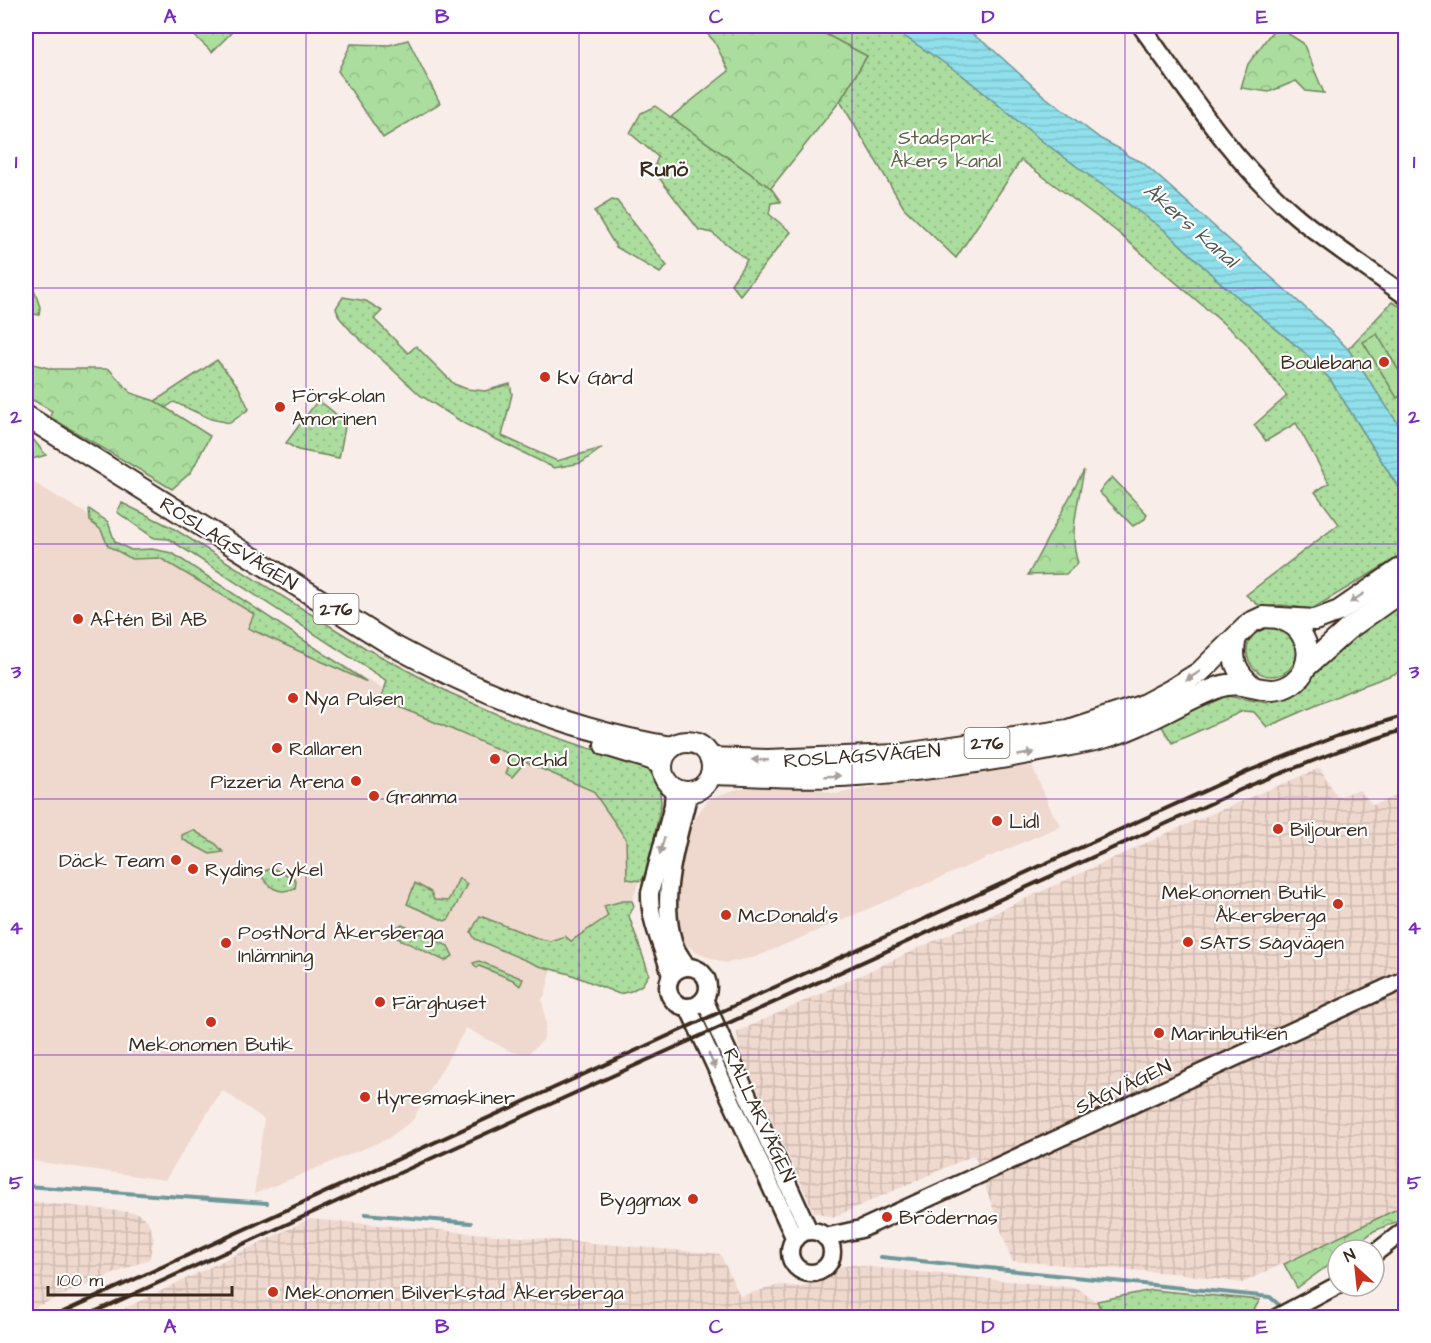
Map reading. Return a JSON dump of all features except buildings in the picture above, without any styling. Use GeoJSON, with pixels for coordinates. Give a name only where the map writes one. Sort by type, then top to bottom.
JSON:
{"type":"FeatureCollection","features":[{"type":"Feature","properties":{"kind":"main road","name":"ROSLAGSVÄGEN"},"geometry":{"type":"LineString","coordinates":[[26,416],[392,645],[439,670],[489,692],[587,728],[672,747]]}},
{"type":"Feature","properties":{"kind":"main road","name":"ROSLAGSVÄGEN"},"geometry":{"type":"LineString","coordinates":[[26,428],[350,631],[428,675],[528,718],[651,759],[662,765]]}},
{"type":"Feature","properties":{"kind":"main road","name":"ROSLAGSVÄGEN"},"geometry":{"type":"LineString","coordinates":[[711,766],[767,760],[897,755],[1068,730],[1141,706],[1171,690],[1200,672],[1250,623],[1263,618],[1315,620],[1327,617],[1406,565]]}},
{"type":"Feature","properties":{"kind":"main road","name":"ROSLAGSVÄGEN"},"geometry":{"type":"LineString","coordinates":[[711,766],[856,775],[986,762],[1103,738],[1152,720],[1220,687],[1233,684],[1252,686],[1264,691],[1277,691],[1296,681],[1306,667],[1333,642],[1406,588]]}},
{"type":"Feature","properties":{"kind":"main road"},"geometry":{"type":"LineString","coordinates":[[1276,617],[1291,623],[1300,631],[1306,643],[1308,655],[1306,667]]}},
{"type":"Feature","properties":{"kind":"main road"},"geometry":{"type":"LineString","coordinates":[[1236,637],[1234,663],[1239,675],[1252,686]]}},
{"type":"Feature","properties":{"kind":"main road","name":"276"},"geometry":{"type":"LineString","coordinates":[[672,747],[684,742],[697,744],[707,752],[711,766]]}},
{"type":"Feature","properties":{"kind":"main road"},"geometry":{"type":"LineString","coordinates":[[672,747],[667,752],[662,765],[663,774],[667,782],[683,790],[700,789],[707,782],[711,766]]}},
{"type":"Feature","properties":{"kind":"street"},"geometry":{"type":"LineString","coordinates":[[1141,26],[1222,138],[1256,178],[1295,214],[1406,296]]}},
{"type":"Feature","properties":{"kind":"street"},"geometry":{"type":"LineString","coordinates":[[683,790],[687,800],[669,880],[670,927],[676,948],[687,967]]}},
{"type":"Feature","properties":{"kind":"street"},"geometry":{"type":"LineString","coordinates":[[671,976],[655,928],[650,906],[650,893],[673,806],[683,790]]}},
{"type":"Feature","properties":{"kind":"street"},"geometry":{"type":"LineString","coordinates":[[687,967],[700,970],[707,980],[708,987],[704,999],[695,1006],[688,1007],[677,1005],[669,995],[668,982],[675,971],[687,967]]}},
{"type":"Feature","properties":{"kind":"street","name":"SÅGVÄGEN"},"geometry":{"type":"LineString","coordinates":[[832,1253],[858,1230],[1406,978]]}},
{"type":"Feature","properties":{"kind":"street","name":"RALLARVÄGEN"},"geometry":{"type":"LineString","coordinates":[[704,999],[810,1236]]}},
{"type":"Feature","properties":{"kind":"street","name":"RALLARVÄGEN"},"geometry":{"type":"LineString","coordinates":[[688,1007],[810,1236]]}},
{"type":"Feature","properties":{"kind":"street"},"geometry":{"type":"LineString","coordinates":[[1386,1245],[1406,1229]]}},
{"type":"Feature","properties":{"kind":"street","name":"SÅGVÄGEN"},"geometry":{"type":"LineString","coordinates":[[810,1236],[858,1230]]}},
{"type":"Feature","properties":{"kind":"street"},"geometry":{"type":"LineString","coordinates":[[810,1236],[831,1247],[832,1253],[828,1264],[818,1272],[806,1272],[795,1266],[790,1256],[792,1244],[810,1236]]}},
{"type":"Feature","properties":{"kind":"street"},"geometry":{"type":"LineString","coordinates":[[1276,1317],[1326,1291]]}},
{"type":"Feature","properties":{"kind":"shaded area"},"geometry":{"type":"Polygon","coordinates":[[[26,478],[110,528],[115,542],[131,550],[152,549],[409,705],[650,811],[639,881],[624,924],[552,968],[542,999],[546,1024],[543,1040],[529,1053],[512,1052],[466,1028],[412,1121],[387,1139],[254,1194],[264,1119],[222,1090],[165,1180],[26,1160],[26,478]]]}},
{"type":"Feature","properties":{"kind":"shaded area"},"geometry":{"type":"Polygon","coordinates":[[[1032,766],[1052,812],[1061,826],[756,957],[725,963],[697,953],[683,942],[675,910],[685,838],[699,812],[710,798],[738,789],[776,786],[812,788],[836,794],[957,772],[1032,766]]]}},
{"type":"Feature","properties":{"kind":"shaded area"},"geometry":{"type":"Polygon","coordinates":[[[1320,768],[1337,797],[1359,790],[1373,805],[1405,793],[1405,1205],[1336,1238],[1326,1238],[1326,1243],[1242,1283],[1183,1274],[1012,1261],[974,1155],[834,1217],[814,1212],[740,1051],[737,1032],[1183,826],[1320,768]]]}},
{"type":"Feature","properties":{"kind":"shaded area"},"geometry":{"type":"Polygon","coordinates":[[[26,1201],[137,1213],[148,1221],[154,1238],[149,1259],[26,1311],[26,1201]]]}},
{"type":"Feature","properties":{"kind":"shaded area"},"geometry":{"type":"Polygon","coordinates":[[[309,1219],[720,1254],[740,1296],[780,1285],[800,1287],[840,1267],[853,1265],[1076,1288],[1097,1301],[1105,1317],[107,1317],[309,1219]]]}},
{"type":"Feature","properties":{"kind":"green space"},"geometry":{"type":"Polygon","coordinates":[[[184,26],[238,26],[212,52],[184,26]]]}},
{"type":"Feature","properties":{"kind":"green space"},"geometry":{"type":"Polygon","coordinates":[[[700,26],[810,26],[867,56],[840,101],[771,188],[671,117],[729,71],[714,41],[700,26]]]}},
{"type":"Feature","properties":{"kind":"green space","name":"Stadspark Åkers kanal"},"geometry":{"type":"Polygon","coordinates":[[[810,26],[889,26],[961,74],[1042,141],[1167,232],[1221,283],[1304,352],[1330,379],[1405,498],[1405,553],[1312,609],[1281,605],[1265,607],[1246,595],[1339,524],[1315,492],[1329,483],[1296,423],[1266,441],[1254,425],[1287,396],[1245,342],[1116,231],[1021,160],[956,258],[904,208],[840,101],[867,56],[810,26]]]}},
{"type":"Feature","properties":{"kind":"green space"},"geometry":{"type":"Polygon","coordinates":[[[1276,26],[1303,43],[1324,93],[1306,91],[1296,81],[1269,92],[1241,88],[1248,64],[1276,26]]]}},
{"type":"Feature","properties":{"kind":"green space"},"geometry":{"type":"Polygon","coordinates":[[[408,40],[440,103],[383,138],[338,71],[351,44],[389,45],[408,40]]]}},
{"type":"Feature","properties":{"kind":"green space"},"geometry":{"type":"Polygon","coordinates":[[[655,106],[771,188],[781,202],[771,203],[769,214],[791,232],[740,295],[731,284],[747,260],[712,233],[699,230],[653,170],[658,157],[630,133],[641,113],[655,106]]]}},
{"type":"Feature","properties":{"kind":"green space"},"geometry":{"type":"Polygon","coordinates":[[[612,200],[617,201],[667,266],[660,273],[616,247],[594,211],[612,200]]]}},
{"type":"Feature","properties":{"kind":"green space"},"geometry":{"type":"Polygon","coordinates":[[[30,278],[40,307],[39,315],[26,312],[26,280],[30,278]]]}},
{"type":"Feature","properties":{"kind":"green space"},"geometry":{"type":"Polygon","coordinates":[[[343,297],[366,301],[382,311],[374,319],[408,353],[416,346],[454,384],[467,389],[485,391],[510,384],[512,394],[502,436],[557,461],[602,448],[581,463],[554,468],[465,424],[420,395],[352,332],[339,317],[336,308],[343,297]]]}},
{"type":"Feature","properties":{"kind":"green space"},"geometry":{"type":"Polygon","coordinates":[[[1392,302],[1405,309],[1405,436],[1348,349],[1392,302]]]}},
{"type":"Feature","properties":{"kind":"green space","name":"Boulebana"},"geometry":{"type":"Polygon","coordinates":[[[1377,334],[1405,381],[1405,393],[1397,398],[1363,342],[1377,334]]]}},
{"type":"Feature","properties":{"kind":"green space"},"geometry":{"type":"Polygon","coordinates":[[[217,360],[238,386],[249,409],[230,423],[211,419],[174,402],[165,408],[155,401],[217,360]]]}},
{"type":"Feature","properties":{"kind":"green space"},"geometry":{"type":"Polygon","coordinates":[[[26,362],[52,369],[109,369],[131,393],[155,401],[210,436],[191,472],[172,489],[50,417],[52,411],[26,396],[26,362]]]}},
{"type":"Feature","properties":{"kind":"green space"},"geometry":{"type":"Polygon","coordinates":[[[318,400],[337,415],[345,427],[339,458],[298,450],[286,443],[318,400]]]}},
{"type":"Feature","properties":{"kind":"green space"},"geometry":{"type":"Polygon","coordinates":[[[26,434],[46,455],[32,459],[26,474],[26,434]]]}},
{"type":"Feature","properties":{"kind":"green space"},"geometry":{"type":"Polygon","coordinates":[[[1084,470],[1074,529],[1078,563],[1066,574],[1028,575],[1084,470]]]}},
{"type":"Feature","properties":{"kind":"green space"},"geometry":{"type":"Polygon","coordinates":[[[1112,477],[1147,514],[1145,519],[1133,526],[1099,492],[1112,477]]]}},
{"type":"Feature","properties":{"kind":"green space"},"geometry":{"type":"Polygon","coordinates":[[[122,503],[171,527],[367,649],[450,693],[527,727],[588,748],[639,760],[658,772],[661,803],[647,873],[641,881],[627,879],[626,839],[593,791],[525,762],[512,777],[506,773],[511,761],[509,754],[381,699],[387,681],[169,539],[154,538],[117,512],[122,503]]]}},
{"type":"Feature","properties":{"kind":"green space"},"geometry":{"type":"Polygon","coordinates":[[[89,509],[108,522],[115,542],[131,550],[152,549],[172,553],[367,682],[248,628],[254,614],[160,558],[132,559],[108,546],[101,530],[90,521],[89,509]]]}},
{"type":"Feature","properties":{"kind":"green space"},"geometry":{"type":"Polygon","coordinates":[[[1405,599],[1405,670],[1349,691],[1267,727],[1254,712],[1243,711],[1172,743],[1161,725],[1221,695],[1268,703],[1304,688],[1325,657],[1405,599]]]}},
{"type":"Feature","properties":{"kind":"green space"},"geometry":{"type":"Polygon","coordinates":[[[1267,626],[1277,626],[1290,633],[1297,646],[1297,656],[1290,669],[1277,676],[1267,676],[1258,672],[1251,665],[1247,656],[1247,646],[1251,637],[1258,630],[1267,626]]]}},
{"type":"Feature","properties":{"kind":"green space"},"geometry":{"type":"Polygon","coordinates":[[[193,830],[216,844],[223,852],[210,854],[182,839],[182,835],[193,830]]]}},
{"type":"Feature","properties":{"kind":"green space"},"geometry":{"type":"Polygon","coordinates":[[[272,868],[294,878],[295,888],[284,891],[270,886],[260,873],[272,868]]]}},
{"type":"Feature","properties":{"kind":"green space"},"geometry":{"type":"Polygon","coordinates":[[[459,878],[467,884],[449,919],[445,921],[407,904],[415,883],[431,892],[434,900],[448,901],[459,878]]]}},
{"type":"Feature","properties":{"kind":"green space"},"geometry":{"type":"Polygon","coordinates":[[[632,901],[634,906],[629,916],[649,974],[642,985],[619,994],[570,974],[539,966],[475,939],[471,932],[480,916],[537,938],[550,941],[565,936],[571,941],[608,916],[604,906],[632,901]]]}},
{"type":"Feature","properties":{"kind":"green space"},"geometry":{"type":"Polygon","coordinates":[[[402,925],[448,946],[453,956],[445,961],[391,935],[396,927],[402,925]]]}},
{"type":"Feature","properties":{"kind":"green space"},"geometry":{"type":"Polygon","coordinates":[[[479,961],[523,979],[520,986],[513,980],[479,966],[477,968],[473,963],[479,961]]]}},
{"type":"Feature","properties":{"kind":"green space"},"geometry":{"type":"Polygon","coordinates":[[[1405,1205],[1405,1218],[1374,1231],[1365,1238],[1337,1238],[1405,1205]]]}},
{"type":"Feature","properties":{"kind":"green space"},"geometry":{"type":"Polygon","coordinates":[[[1326,1244],[1326,1267],[1297,1288],[1284,1264],[1326,1244]]]}},
{"type":"Feature","properties":{"kind":"green space"},"geometry":{"type":"Polygon","coordinates":[[[1152,1290],[1260,1300],[1252,1313],[1253,1318],[1105,1317],[1097,1301],[1152,1290]]]}},
{"type":"Feature","properties":{"kind":"water","name":"Åkers kanal"},"geometry":{"type":"Polygon","coordinates":[[[889,26],[960,26],[989,46],[1044,96],[1101,139],[1142,162],[1319,320],[1348,349],[1405,434],[1405,498],[1330,379],[1304,352],[1221,283],[1167,232],[1042,141],[961,74],[889,26]]]}},
{"type":"Feature","properties":{"kind":"waterway"},"geometry":{"type":"LineString","coordinates":[[26,1186],[267,1203]]}},
{"type":"Feature","properties":{"kind":"waterway"},"geometry":{"type":"LineString","coordinates":[[365,1214],[471,1223]]}},
{"type":"Feature","properties":{"kind":"waterway"},"geometry":{"type":"LineString","coordinates":[[881,1257],[1270,1297],[1278,1304]]}},
{"type":"Feature","properties":{"kind":"railway"},"geometry":{"type":"LineString","coordinates":[[50,1318],[1246,772],[1337,736],[1406,715]]}},
{"type":"Feature","properties":{"kind":"railway"},"geometry":{"type":"LineString","coordinates":[[81,1318],[1251,785],[1341,750],[1406,729]]}},
{"type":"Feature","properties":{"kind":"place","name":"Boulebana"},"geometry":{"type":"Point","coordinates":[1384,362]}},
{"type":"Feature","properties":{"kind":"place","name":"Kv Gård"},"geometry":{"type":"Point","coordinates":[545,377]}},
{"type":"Feature","properties":{"kind":"place","name":"Förskolan Amorinen"},"geometry":{"type":"Point","coordinates":[280,407]}},
{"type":"Feature","properties":{"kind":"place","name":"Aftén Bil AB"},"geometry":{"type":"Point","coordinates":[78,619]}},
{"type":"Feature","properties":{"kind":"place","name":"Nya Pulsen"},"geometry":{"type":"Point","coordinates":[293,698]}},
{"type":"Feature","properties":{"kind":"place","name":"Rallaren"},"geometry":{"type":"Point","coordinates":[277,748]}},
{"type":"Feature","properties":{"kind":"place","name":"Orchid"},"geometry":{"type":"Point","coordinates":[495,759]}},
{"type":"Feature","properties":{"kind":"place","name":"Pizzeria Arena"},"geometry":{"type":"Point","coordinates":[356,781]}},
{"type":"Feature","properties":{"kind":"place","name":"Granma"},"geometry":{"type":"Point","coordinates":[374,796]}},
{"type":"Feature","properties":{"kind":"place","name":"Lidl"},"geometry":{"type":"Point","coordinates":[997,821]}},
{"type":"Feature","properties":{"kind":"place","name":"Biljouren"},"geometry":{"type":"Point","coordinates":[1278,829]}},
{"type":"Feature","properties":{"kind":"place","name":"Däck Team"},"geometry":{"type":"Point","coordinates":[176,860]}},
{"type":"Feature","properties":{"kind":"place","name":"Rydins Cykel"},"geometry":{"type":"Point","coordinates":[193,869]}},
{"type":"Feature","properties":{"kind":"place","name":"Mekonomen Butik Åkersberga"},"geometry":{"type":"Point","coordinates":[1338,904]}},
{"type":"Feature","properties":{"kind":"place","name":"McDonald's"},"geometry":{"type":"Point","coordinates":[726,915]}},
{"type":"Feature","properties":{"kind":"place","name":"SATS Sågvägen"},"geometry":{"type":"Point","coordinates":[1188,942]}},
{"type":"Feature","properties":{"kind":"place","name":"PostNord Åkersberga Inlämning"},"geometry":{"type":"Point","coordinates":[226,943]}},
{"type":"Feature","properties":{"kind":"place","name":"Färghuset"},"geometry":{"type":"Point","coordinates":[380,1002]}},
{"type":"Feature","properties":{"kind":"place","name":"Mekonomen Butik"},"geometry":{"type":"Point","coordinates":[211,1022]}},
{"type":"Feature","properties":{"kind":"place","name":"Marinbutiken"},"geometry":{"type":"Point","coordinates":[1159,1033]}},
{"type":"Feature","properties":{"kind":"place","name":"Hyresmaskiner"},"geometry":{"type":"Point","coordinates":[365,1097]}},
{"type":"Feature","properties":{"kind":"place","name":"Byggmax"},"geometry":{"type":"Point","coordinates":[693,1199]}},
{"type":"Feature","properties":{"kind":"place","name":"Brödernas"},"geometry":{"type":"Point","coordinates":[887,1217]}},
{"type":"Feature","properties":{"kind":"place","name":"Mekonomen Bilverkstad Åkersberga"},"geometry":{"type":"Point","coordinates":[273,1292]}},
{"type":"Feature","properties":{"kind":"district","name":"Runö"},"geometry":{"type":"Point","coordinates":[664,169]}}]}
